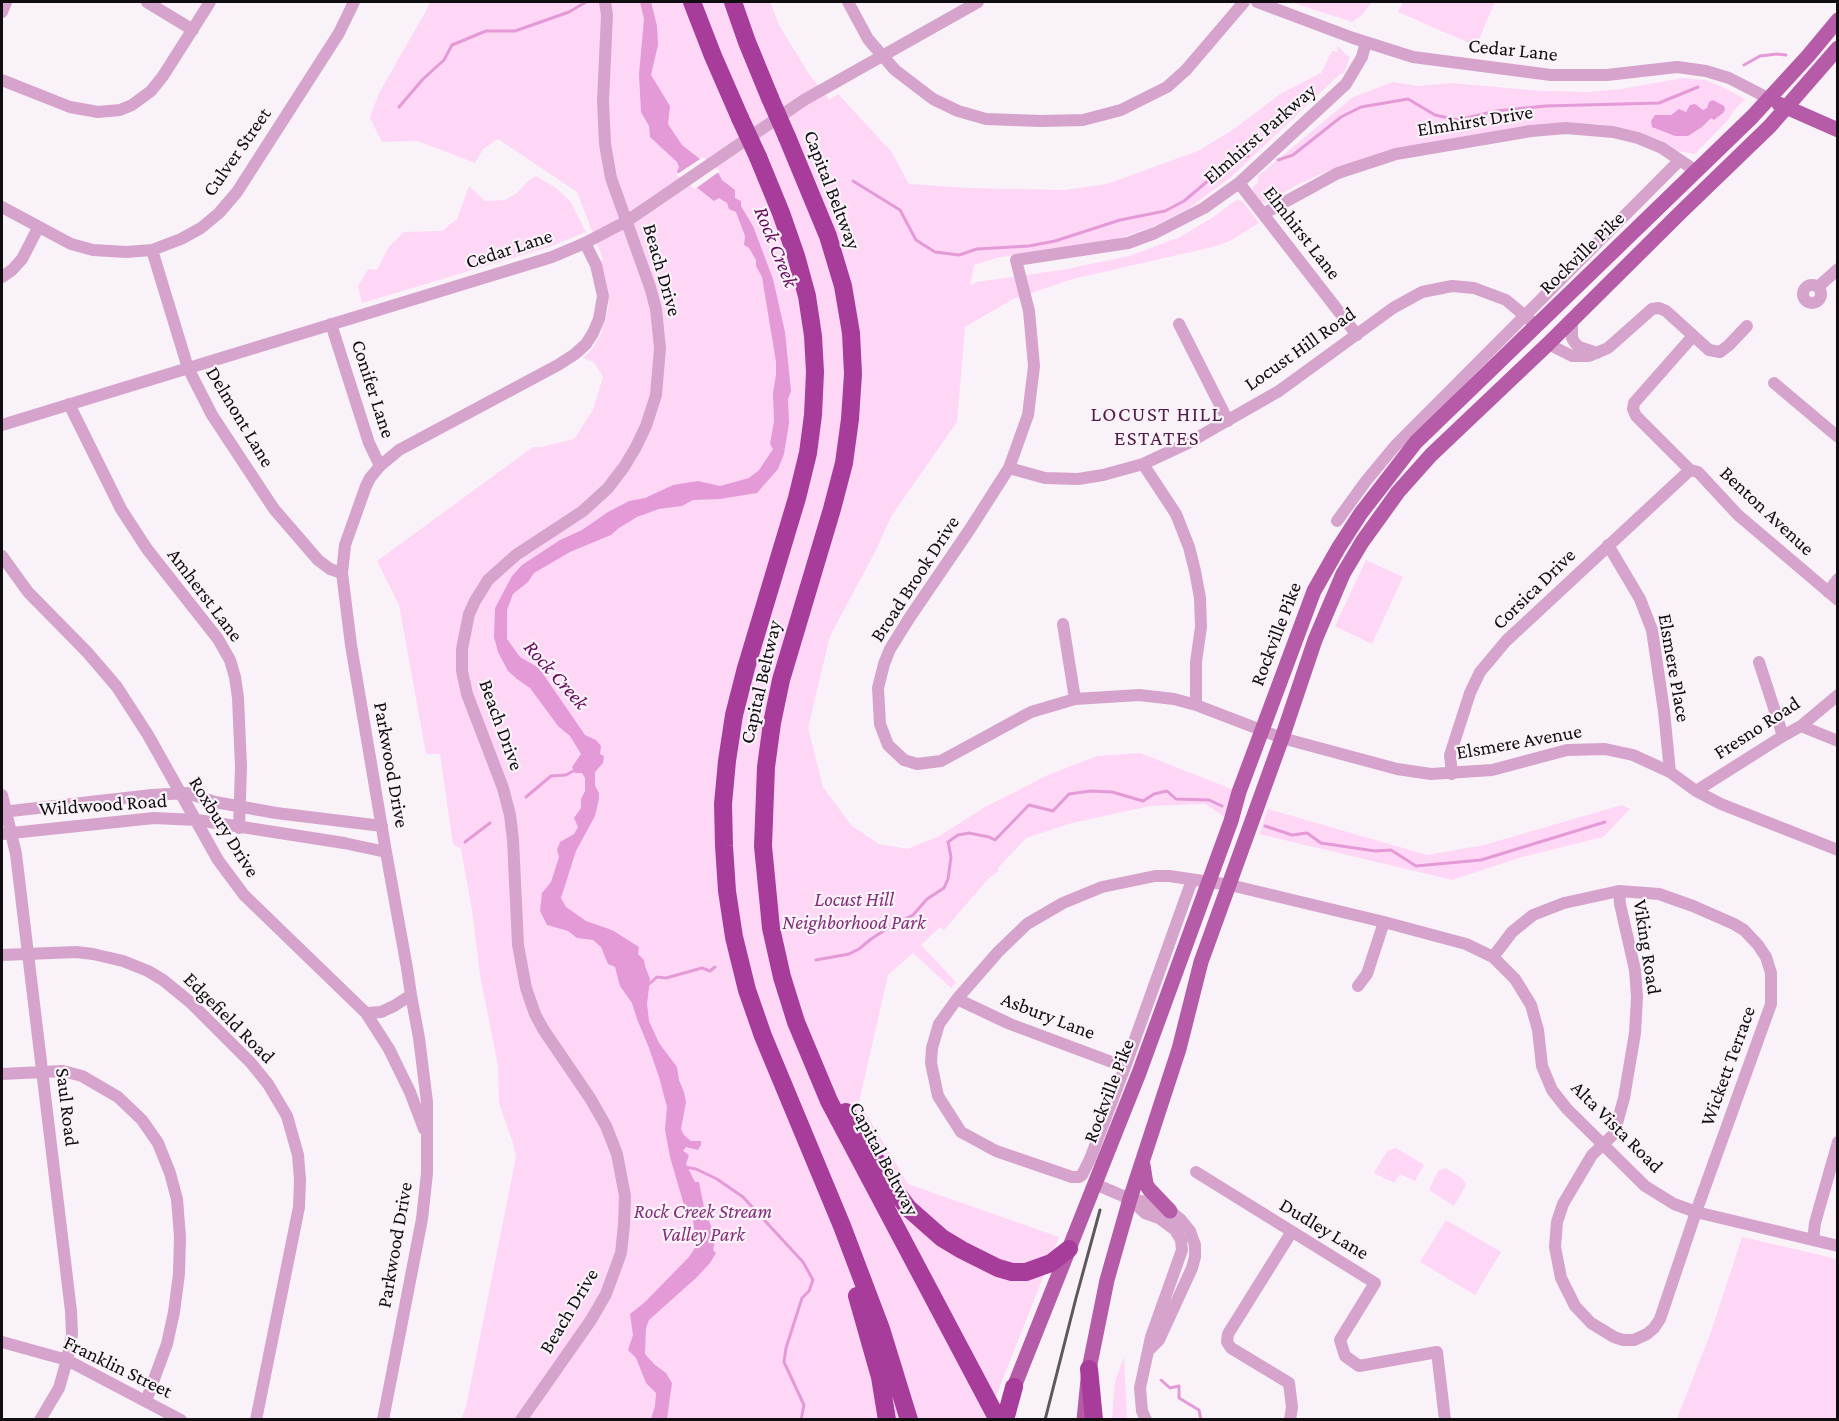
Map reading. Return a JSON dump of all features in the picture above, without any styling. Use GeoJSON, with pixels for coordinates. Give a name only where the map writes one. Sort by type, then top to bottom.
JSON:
{"type":"FeatureCollection","features":[{"type":"Feature","properties":{"kind":"highway","name":"Capital Beltway"},"geometry":{"type":"LineString","coordinates":[[692,2],[713,56],[758,157],[792,245],[807,296],[815,372],[808,453],[797,498],[746,668],[734,715],[727,761],[723,804],[724,846],[727,891],[734,937],[747,990],[763,1036],[842,1226],[881,1329],[909,1419]]}},
{"type":"Feature","properties":{"kind":"highway","name":"Capital Beltway"},"geometry":{"type":"LineString","coordinates":[[733,2],[747,42],[825,226],[843,286],[851,333],[853,374],[844,463],[781,680],[771,723],[766,767],[763,846],[771,928],[782,977],[796,1022],[829,1101],[945,1321],[1001,1419]]}},
{"type":"Feature","properties":{"kind":"highway"},"geometry":{"type":"LineString","coordinates":[[782,977],[837,1096],[893,1188],[923,1223],[942,1238],[980,1261],[1012,1272],[1040,1269],[1069,1249]]}},
{"type":"Feature","properties":{"kind":"highway"},"geometry":{"type":"LineString","coordinates":[[797,1118],[872,1343],[887,1419]]}},
{"type":"Feature","properties":{"kind":"highway"},"geometry":{"type":"LineString","coordinates":[[945,1321],[984,1419]]}},
{"type":"Feature","properties":{"kind":"highway"},"geometry":{"type":"LineString","coordinates":[[1089,1369],[1094,1419]]}},
{"type":"Feature","properties":{"kind":"highway"},"geometry":{"type":"LineString","coordinates":[[1001,1419],[1014,1387]]}},
{"type":"Feature","properties":{"kind":"main road","name":"Rockville Pike"},"geometry":{"type":"LineString","coordinates":[[1014,1387],[1069,1249],[1089,1180],[1139,1073],[1231,821],[1239,792],[1314,591],[1339,547],[1361,513],[1416,442],[1696,171],[1808,56],[1838,20]]}},
{"type":"Feature","properties":{"kind":"main road","name":"Rockville Pike"},"geometry":{"type":"LineString","coordinates":[[1084,1419],[1089,1369],[1107,1280],[1130,1199],[1179,1049],[1201,962],[1315,640],[1343,574],[1362,542],[1398,492],[1431,455],[1548,344],[1770,126],[1838,48]]}},
{"type":"Feature","properties":{"kind":"main road"},"geometry":{"type":"LineString","coordinates":[[1768,98],[1838,130]]}},
{"type":"Feature","properties":{"kind":"main road"},"geometry":{"type":"LineString","coordinates":[[1508,382],[1513,368],[1536,343],[1537,326],[1558,320],[1572,320]]}},
{"type":"Feature","properties":{"kind":"main road"},"geometry":{"type":"LineString","coordinates":[[1143,1162],[1146,1184],[1170,1211]]}},
{"type":"Feature","properties":{"kind":"street"},"geometry":{"type":"LineString","coordinates":[[2,12],[6,2]]}},
{"type":"Feature","properties":{"kind":"street"},"geometry":{"type":"LineString","coordinates":[[147,2],[192,30]]}},
{"type":"Feature","properties":{"kind":"street"},"geometry":{"type":"LineString","coordinates":[[2,80],[70,107],[98,112],[120,110],[132,105],[151,91],[210,2]]}},
{"type":"Feature","properties":{"kind":"street","name":"Culver Street"},"geometry":{"type":"LineString","coordinates":[[2,207],[71,244],[93,250],[126,252],[152,250],[181,239],[201,228],[219,213],[237,192],[339,33],[354,2]]}},
{"type":"Feature","properties":{"kind":"street","name":"Beach Drive"},"geometry":{"type":"LineString","coordinates":[[521,1419],[586,1327],[606,1294],[621,1253],[625,1196],[617,1154],[606,1126],[590,1098],[543,1029],[526,987],[518,945],[510,815],[503,788],[467,693],[462,671],[462,649],[469,614],[488,580],[506,562],[591,504],[624,468],[646,426],[658,383],[659,335],[650,287],[611,178],[605,144],[603,100],[607,15],[605,2]]}},
{"type":"Feature","properties":{"kind":"street"},"geometry":{"type":"LineString","coordinates":[[848,2],[868,39],[895,70],[933,99],[958,111],[986,119],[1041,121],[1083,120],[1121,110],[1167,87],[1186,70],[1244,2]]}},
{"type":"Feature","properties":{"kind":"street","name":"Cedar Lane"},"geometry":{"type":"LineString","coordinates":[[2,425],[552,257],[585,243],[627,221],[804,100],[978,2]]}},
{"type":"Feature","properties":{"kind":"street","name":"Cedar Lane"},"geometry":{"type":"LineString","coordinates":[[1257,2],[1413,57],[1551,75],[1607,75],[1677,67],[1706,70],[1729,78],[1768,98]]}},
{"type":"Feature","properties":{"kind":"street","name":"Elmhirst Parkway"},"geometry":{"type":"LineString","coordinates":[[1016,260],[1128,243],[1155,233],[1204,208],[1239,183],[1346,84],[1362,57],[1366,42]]}},
{"type":"Feature","properties":{"kind":"street","name":"Elmhirst Drive"},"geometry":{"type":"LineString","coordinates":[[1263,214],[1338,173],[1396,153],[1531,131],[1566,128],[1614,132],[1638,138],[1662,148],[1696,171]]}},
{"type":"Feature","properties":{"kind":"street","name":"Rockville Pike"},"geometry":{"type":"LineString","coordinates":[[1337,521],[1395,446],[1679,161]]}},
{"type":"Feature","properties":{"kind":"street","name":"Elmhirst Lane"},"geometry":{"type":"LineString","coordinates":[[1239,183],[1357,335]]}},
{"type":"Feature","properties":{"kind":"street"},"geometry":{"type":"LineString","coordinates":[[2,277],[22,259],[38,228]]}},
{"type":"Feature","properties":{"kind":"street","name":"Parkwood Drive"},"geometry":{"type":"LineString","coordinates":[[383,1419],[422,1220],[427,1173],[427,1102],[419,1038],[351,645],[342,573],[345,545],[370,478],[399,450],[558,365],[586,344],[599,319],[603,296],[596,265],[585,243]]}},
{"type":"Feature","properties":{"kind":"street","name":"Delmont Lane"},"geometry":{"type":"LineString","coordinates":[[152,250],[188,368],[212,415],[274,509],[318,560],[330,569],[342,573]]}},
{"type":"Feature","properties":{"kind":"street","name":"Broad Brook Drive"},"geometry":{"type":"LineString","coordinates":[[1016,260],[1029,311],[1034,366],[1028,415],[1010,468],[890,649],[878,688],[880,724],[888,745],[904,760],[917,764],[940,761],[1031,712],[1075,699],[1139,695],[1174,699],[1196,705]]}},
{"type":"Feature","properties":{"kind":"street"},"geometry":{"type":"LineString","coordinates":[[1818,287],[1838,269]]}},
{"type":"Feature","properties":{"kind":"street","name":"Locust Hill Road"},"geometry":{"type":"LineString","coordinates":[[1010,468],[1045,478],[1078,479],[1143,464],[1188,443],[1279,391],[1393,308],[1422,292],[1452,286],[1474,288],[1506,300],[1537,326]]}},
{"type":"Feature","properties":{"kind":"street"},"geometry":{"type":"LineString","coordinates":[[1548,344],[1572,356],[1581,357],[1597,353],[1608,348],[1652,309],[1659,308],[1666,311],[1709,350],[1720,352],[1747,326]]}},
{"type":"Feature","properties":{"kind":"street"},"geometry":{"type":"LineString","coordinates":[[1572,320],[1572,338],[1575,343],[1579,347],[1597,353]]}},
{"type":"Feature","properties":{"kind":"street","name":"Conifer Lane"},"geometry":{"type":"LineString","coordinates":[[331,324],[369,442],[380,466]]}},
{"type":"Feature","properties":{"kind":"street"},"geometry":{"type":"LineString","coordinates":[[1179,324],[1228,421]]}},
{"type":"Feature","properties":{"kind":"street","name":"Benton Avenue"},"geometry":{"type":"LineString","coordinates":[[1693,336],[1634,403],[1633,409],[1636,416],[1738,515],[1833,596]]}},
{"type":"Feature","properties":{"kind":"street"},"geometry":{"type":"LineString","coordinates":[[1774,383],[1838,438]]}},
{"type":"Feature","properties":{"kind":"street","name":"Amherst Lane"},"geometry":{"type":"LineString","coordinates":[[69,404],[120,509],[147,549],[218,639],[230,660],[238,698],[241,767],[239,828]]}},
{"type":"Feature","properties":{"kind":"street"},"geometry":{"type":"LineString","coordinates":[[1143,464],[1176,514],[1189,547],[1195,571],[1200,598],[1201,627],[1196,662],[1196,705]]}},
{"type":"Feature","properties":{"kind":"street","name":"Corsica Drive"},"geometry":{"type":"LineString","coordinates":[[1452,774],[1450,755],[1470,693],[1480,672],[1506,641],[1608,545],[1694,471]]}},
{"type":"Feature","properties":{"kind":"street","name":"Elsmere Place"},"geometry":{"type":"LineString","coordinates":[[1608,545],[1640,599],[1652,630],[1670,772]]}},
{"type":"Feature","properties":{"kind":"street","name":"Roxbury Drive"},"geometry":{"type":"LineString","coordinates":[[3,563],[117,687],[148,735],[218,860],[244,895],[366,1013],[389,1049],[410,1092],[426,1137]]}},
{"type":"Feature","properties":{"kind":"street"},"geometry":{"type":"LineString","coordinates":[[1833,596],[1838,579]]}},
{"type":"Feature","properties":{"kind":"street"},"geometry":{"type":"LineString","coordinates":[[1063,624],[1075,699]]}},
{"type":"Feature","properties":{"kind":"street"},"geometry":{"type":"LineString","coordinates":[[1759,662],[1783,736]]}},
{"type":"Feature","properties":{"kind":"street","name":"Fresno Road"},"geometry":{"type":"LineString","coordinates":[[1696,791],[1801,726],[1838,695]]}},
{"type":"Feature","properties":{"kind":"street","name":"Elsmere Avenue"},"geometry":{"type":"LineString","coordinates":[[1196,705],[1282,738],[1397,769],[1431,774],[1492,770],[1567,750],[1605,749],[1633,755],[1670,772],[1696,791],[1721,804],[1838,850]]}},
{"type":"Feature","properties":{"kind":"street"},"geometry":{"type":"LineString","coordinates":[[1801,726],[1838,741]]}},
{"type":"Feature","properties":{"kind":"street","name":"Wildwood Road"},"geometry":{"type":"LineString","coordinates":[[4,811],[179,792],[215,802],[382,826]]}},
{"type":"Feature","properties":{"kind":"street","name":"Saul Road"},"geometry":{"type":"LineString","coordinates":[[2,795],[29,955],[71,1311],[72,1334],[59,1388],[40,1419]]}},
{"type":"Feature","properties":{"kind":"street","name":"Wildwood Road"},"geometry":{"type":"LineString","coordinates":[[7,833],[153,818],[197,820],[344,843],[386,852]]}},
{"type":"Feature","properties":{"kind":"street","name":"Alta Vista Road"},"geometry":{"type":"LineString","coordinates":[[1130,1199],[1089,1180],[1072,1177],[996,1151],[961,1132],[938,1096],[931,1063],[932,1048],[939,1024],[957,999],[998,952],[1027,924],[1063,903],[1102,887],[1155,876],[1169,876],[1230,885],[1384,922],[1466,944],[1493,957],[1515,979],[1531,1005],[1538,1030],[1542,1066],[1552,1090],[1567,1109],[1645,1186],[1674,1204],[1696,1212],[1838,1246]]}},
{"type":"Feature","properties":{"kind":"street","name":"Rockville Pike"},"geometry":{"type":"LineString","coordinates":[[1089,1180],[1090,1159],[1192,880]]}},
{"type":"Feature","properties":{"kind":"street","name":"Wickett Terrace"},"geometry":{"type":"LineString","coordinates":[[1493,957],[1512,932],[1533,915],[1564,903],[1619,891],[1659,894],[1693,906],[1734,924],[1744,930],[1758,945],[1766,957],[1771,974],[1771,1004],[1696,1212]]}},
{"type":"Feature","properties":{"kind":"street","name":"Viking Road"},"geometry":{"type":"LineString","coordinates":[[1619,891],[1635,970],[1637,997],[1635,1033],[1624,1098],[1614,1134],[1592,1155],[1563,1204],[1557,1222],[1555,1247],[1561,1278],[1575,1306],[1591,1323],[1614,1337],[1634,1340],[1647,1334],[1660,1319],[1696,1212]]}},
{"type":"Feature","properties":{"kind":"street"},"geometry":{"type":"LineString","coordinates":[[1358,986],[1367,974],[1384,922]]}},
{"type":"Feature","properties":{"kind":"street","name":"Edgefield Road"},"geometry":{"type":"LineString","coordinates":[[2,955],[76,952],[123,961],[148,971],[190,1002],[251,1062],[268,1084],[287,1116],[298,1155],[300,1180],[298,1207],[256,1419]]}},
{"type":"Feature","properties":{"kind":"street"},"geometry":{"type":"LineString","coordinates":[[366,1013],[381,1012],[411,995]]}},
{"type":"Feature","properties":{"kind":"street","name":"Asbury Lane"},"geometry":{"type":"LineString","coordinates":[[957,999],[1010,1024],[1125,1067]]}},
{"type":"Feature","properties":{"kind":"street"},"geometry":{"type":"LineString","coordinates":[[2,1074],[63,1071],[82,1076],[118,1097],[142,1120],[158,1143],[177,1198],[180,1237],[179,1274],[167,1344],[146,1401]]}},
{"type":"Feature","properties":{"kind":"street"},"geometry":{"type":"LineString","coordinates":[[1813,1240],[1815,1222],[1838,1142]]}},
{"type":"Feature","properties":{"kind":"street","name":"Dudley Lane"},"geometry":{"type":"LineString","coordinates":[[1196,1172],[1375,1283],[1340,1340],[1345,1356],[1359,1366],[1437,1352],[1445,1419]]}},
{"type":"Feature","properties":{"kind":"street"},"geometry":{"type":"LineString","coordinates":[[1130,1199],[1170,1211],[1190,1231],[1195,1245],[1192,1268],[1159,1340],[1150,1349]]}},
{"type":"Feature","properties":{"kind":"street"},"geometry":{"type":"LineString","coordinates":[[1130,1199],[1145,1213],[1159,1218],[1176,1230],[1181,1240],[1182,1250],[1151,1337],[1140,1388],[1142,1411],[1146,1419]]}},
{"type":"Feature","properties":{"kind":"street"},"geometry":{"type":"LineString","coordinates":[[1290,1419],[1292,1407],[1289,1383],[1232,1348],[1227,1342],[1228,1334],[1291,1233]]}},
{"type":"Feature","properties":{"kind":"street","name":"Franklin Street"},"geometry":{"type":"LineString","coordinates":[[2,1342],[67,1360],[181,1419]]}},
{"type":"Feature","properties":{"kind":"green space","name":"Rock Creek Stream Valley Park"},"geometry":{"type":"Polygon","coordinates":[[[430,2],[770,2],[779,25],[807,71],[829,100],[838,94],[891,151],[909,184],[969,188],[1064,190],[1107,184],[1198,151],[1234,129],[1280,94],[1321,73],[1332,51],[1338,52],[1336,46],[1350,57],[1344,73],[1339,75],[1231,177],[1188,209],[1152,227],[1114,240],[1000,257],[974,265],[970,286],[977,282],[1062,270],[1129,256],[1178,238],[1239,200],[1259,223],[1228,242],[1212,247],[1073,279],[1013,299],[965,327],[957,422],[892,515],[830,636],[808,728],[823,787],[852,826],[879,844],[908,849],[938,837],[985,807],[1048,775],[1097,756],[1140,753],[1239,792],[1231,821],[1205,804],[1150,806],[1072,823],[1026,838],[998,868],[999,871],[989,878],[944,930],[940,927],[921,945],[956,982],[951,988],[913,953],[888,975],[859,1102],[908,1184],[1059,1237],[987,1419],[461,1419],[466,1407],[516,1157],[499,1103],[498,1066],[480,975],[472,910],[461,849],[453,844],[440,754],[426,754],[399,605],[377,561],[533,447],[574,439],[593,410],[603,377],[594,362],[583,358],[593,348],[601,334],[609,306],[608,292],[600,262],[603,259],[577,192],[498,139],[483,149],[475,163],[418,141],[382,142],[370,118],[379,93],[430,2]]]}},
{"type":"Feature","properties":{"kind":"green space"},"geometry":{"type":"Polygon","coordinates":[[[1291,2],[1372,2],[1363,14],[1352,22],[1291,2]]]}},
{"type":"Feature","properties":{"kind":"green space"},"geometry":{"type":"Polygon","coordinates":[[[1403,2],[1495,2],[1476,46],[1398,12],[1403,2]]]}},
{"type":"Feature","properties":{"kind":"green space"},"geometry":{"type":"Polygon","coordinates":[[[1683,78],[1705,80],[1745,99],[1695,154],[1678,151],[1638,132],[1621,128],[1598,124],[1562,123],[1382,152],[1323,173],[1266,203],[1261,202],[1253,191],[1253,187],[1258,182],[1258,176],[1353,97],[1393,82],[1418,86],[1452,83],[1541,91],[1589,92],[1683,78]]]}},
{"type":"Feature","properties":{"kind":"green space"},"geometry":{"type":"Polygon","coordinates":[[[536,176],[556,188],[570,201],[586,232],[549,247],[362,303],[358,286],[368,269],[377,270],[388,248],[403,232],[442,231],[457,219],[469,186],[485,201],[505,200],[517,193],[536,176]]]}},
{"type":"Feature","properties":{"kind":"green space"},"geometry":{"type":"Polygon","coordinates":[[[1366,560],[1403,577],[1372,644],[1335,626],[1366,560]]]}},
{"type":"Feature","properties":{"kind":"green space"},"geometry":{"type":"Polygon","coordinates":[[[1622,805],[1630,809],[1603,837],[1522,857],[1452,880],[1259,834],[1268,809],[1427,855],[1484,845],[1622,805]]]}},
{"type":"Feature","properties":{"kind":"green space"},"geometry":{"type":"Polygon","coordinates":[[[1396,1148],[1424,1165],[1415,1181],[1400,1174],[1394,1183],[1374,1173],[1387,1151],[1396,1148]]]}},
{"type":"Feature","properties":{"kind":"green space"},"geometry":{"type":"Polygon","coordinates":[[[1446,1168],[1463,1179],[1466,1185],[1454,1206],[1429,1190],[1438,1171],[1446,1168]]]}},
{"type":"Feature","properties":{"kind":"green space"},"geometry":{"type":"Polygon","coordinates":[[[1446,1220],[1501,1252],[1475,1295],[1420,1262],[1446,1220]]]}},
{"type":"Feature","properties":{"kind":"green space"},"geometry":{"type":"Polygon","coordinates":[[[1742,1237],[1837,1259],[1837,1419],[1677,1419],[1711,1332],[1742,1237]]]}},
{"type":"Feature","properties":{"kind":"green space"},"geometry":{"type":"Polygon","coordinates":[[[1124,1357],[1127,1419],[1112,1419],[1115,1381],[1124,1357]]]}},
{"type":"Feature","properties":{"kind":"shaded area","name":"Rock Creek"},"geometry":{"type":"Polygon","coordinates":[[[640,2],[651,2],[657,26],[658,45],[651,75],[670,106],[668,124],[682,145],[719,174],[722,180],[735,190],[735,198],[741,201],[741,206],[753,226],[773,279],[785,332],[791,391],[788,399],[789,423],[784,454],[778,469],[757,493],[720,499],[693,500],[682,506],[659,509],[637,517],[611,535],[570,552],[534,573],[528,582],[513,594],[507,610],[507,639],[520,657],[539,668],[585,735],[596,740],[601,746],[600,754],[604,756],[603,763],[595,772],[595,786],[599,799],[595,816],[576,851],[561,898],[566,907],[586,921],[612,930],[639,947],[638,954],[644,960],[650,979],[647,1004],[649,1021],[659,1043],[677,1067],[684,1092],[686,1102],[681,1129],[691,1141],[701,1141],[698,1150],[686,1147],[683,1151],[689,1155],[686,1164],[695,1182],[699,1182],[705,1212],[716,1237],[713,1250],[716,1253],[696,1278],[649,1320],[646,1328],[645,1354],[666,1373],[672,1383],[667,1419],[651,1419],[656,1393],[646,1383],[636,1358],[628,1350],[633,1335],[630,1314],[689,1257],[696,1246],[693,1220],[686,1212],[670,1157],[665,1130],[667,1107],[659,1077],[632,1003],[620,986],[615,967],[608,964],[601,947],[593,940],[577,938],[568,931],[547,925],[540,911],[542,893],[551,882],[559,857],[557,850],[560,842],[574,834],[578,827],[574,818],[581,808],[585,778],[582,773],[575,773],[572,767],[581,754],[570,736],[558,726],[530,688],[508,671],[498,652],[494,637],[495,608],[512,576],[522,565],[560,540],[582,530],[629,501],[645,498],[673,485],[698,481],[720,486],[749,478],[759,470],[773,449],[770,444],[774,421],[773,393],[776,362],[762,277],[756,266],[756,260],[749,248],[744,245],[745,236],[736,212],[729,209],[727,203],[719,198],[714,201],[677,172],[679,167],[677,162],[650,137],[649,126],[641,112],[639,74],[644,19],[640,2]]]}},
{"type":"Feature","properties":{"kind":"shaded area"},"geometry":{"type":"Polygon","coordinates":[[[1713,100],[1724,106],[1723,113],[1714,120],[1711,118],[1688,136],[1675,136],[1652,127],[1651,121],[1655,115],[1671,115],[1679,109],[1686,112],[1690,105],[1695,104],[1703,110],[1713,100]]]}},
{"type":"Feature","properties":{"kind":"pier"},"geometry":{"type":"Polygon","coordinates":[[[703,157],[720,171],[695,189],[676,175],[703,157]]]}},
{"type":"Feature","properties":{"kind":"waterway"},"geometry":{"type":"LineString","coordinates":[[399,107],[423,79],[444,60],[452,45],[486,31],[515,31],[569,12],[586,2]]}},
{"type":"Feature","properties":{"kind":"waterway"},"geometry":{"type":"LineString","coordinates":[[1744,65],[1760,56],[1786,55]]}},
{"type":"Feature","properties":{"kind":"waterway"},"geometry":{"type":"LineString","coordinates":[[1278,160],[1293,155],[1341,117],[1361,107],[1408,99],[1435,115],[1458,120],[1496,111],[1545,106],[1659,103],[1698,87]]}},
{"type":"Feature","properties":{"kind":"waterway"},"geometry":{"type":"LineString","coordinates":[[853,181],[900,210],[916,240],[935,252],[959,255],[977,249],[1029,246],[1055,241],[1120,220],[1165,211],[1184,201],[1235,158],[1248,156]]}},
{"type":"Feature","properties":{"kind":"waterway"},"geometry":{"type":"LineString","coordinates":[[526,797],[551,776],[566,775],[575,770]]}},
{"type":"Feature","properties":{"kind":"waterway"},"geometry":{"type":"LineString","coordinates":[[816,960],[849,954],[888,928],[913,915],[927,899],[944,888],[948,879],[951,857],[948,842],[958,835],[969,833],[995,840],[1029,805],[1053,811],[1069,794],[1091,791],[1112,792],[1143,801],[1154,794],[1167,791],[1176,799],[1209,800],[1222,806]]}},
{"type":"Feature","properties":{"kind":"waterway"},"geometry":{"type":"LineString","coordinates":[[1265,826],[1292,835],[1307,833],[1321,843],[1375,851],[1391,850],[1416,866],[1481,860],[1605,822]]}},
{"type":"Feature","properties":{"kind":"waterway"},"geometry":{"type":"LineString","coordinates":[[465,842],[490,823]]}},
{"type":"Feature","properties":{"kind":"waterway"},"geometry":{"type":"LineString","coordinates":[[648,985],[657,977],[666,978],[702,968],[710,971],[715,967]]}},
{"type":"Feature","properties":{"kind":"waterway"},"geometry":{"type":"LineString","coordinates":[[685,1167],[696,1169],[717,1179],[743,1197],[803,1262],[813,1280],[809,1291],[802,1298],[786,1348],[784,1362],[804,1405],[801,1420]]}},
{"type":"Feature","properties":{"kind":"waterway"},"geometry":{"type":"LineString","coordinates":[[1161,1380],[1170,1388],[1179,1386],[1179,1398],[1199,1410],[1201,1420]]}},
{"type":"Feature","properties":{"kind":"railway"},"geometry":{"type":"LineString","coordinates":[[1045,1420],[1100,1210]]}},
{"type":"Feature","properties":{"kind":"district","name":"LOCUST HILL ESTATES"},"geometry":{"type":"Point","coordinates":[1157,427]}},
{"type":"Feature","properties":{"kind":"park label","name":"Locust Hill Neighborhood Park"},"geometry":{"type":"Point","coordinates":[854,912]}}]}
